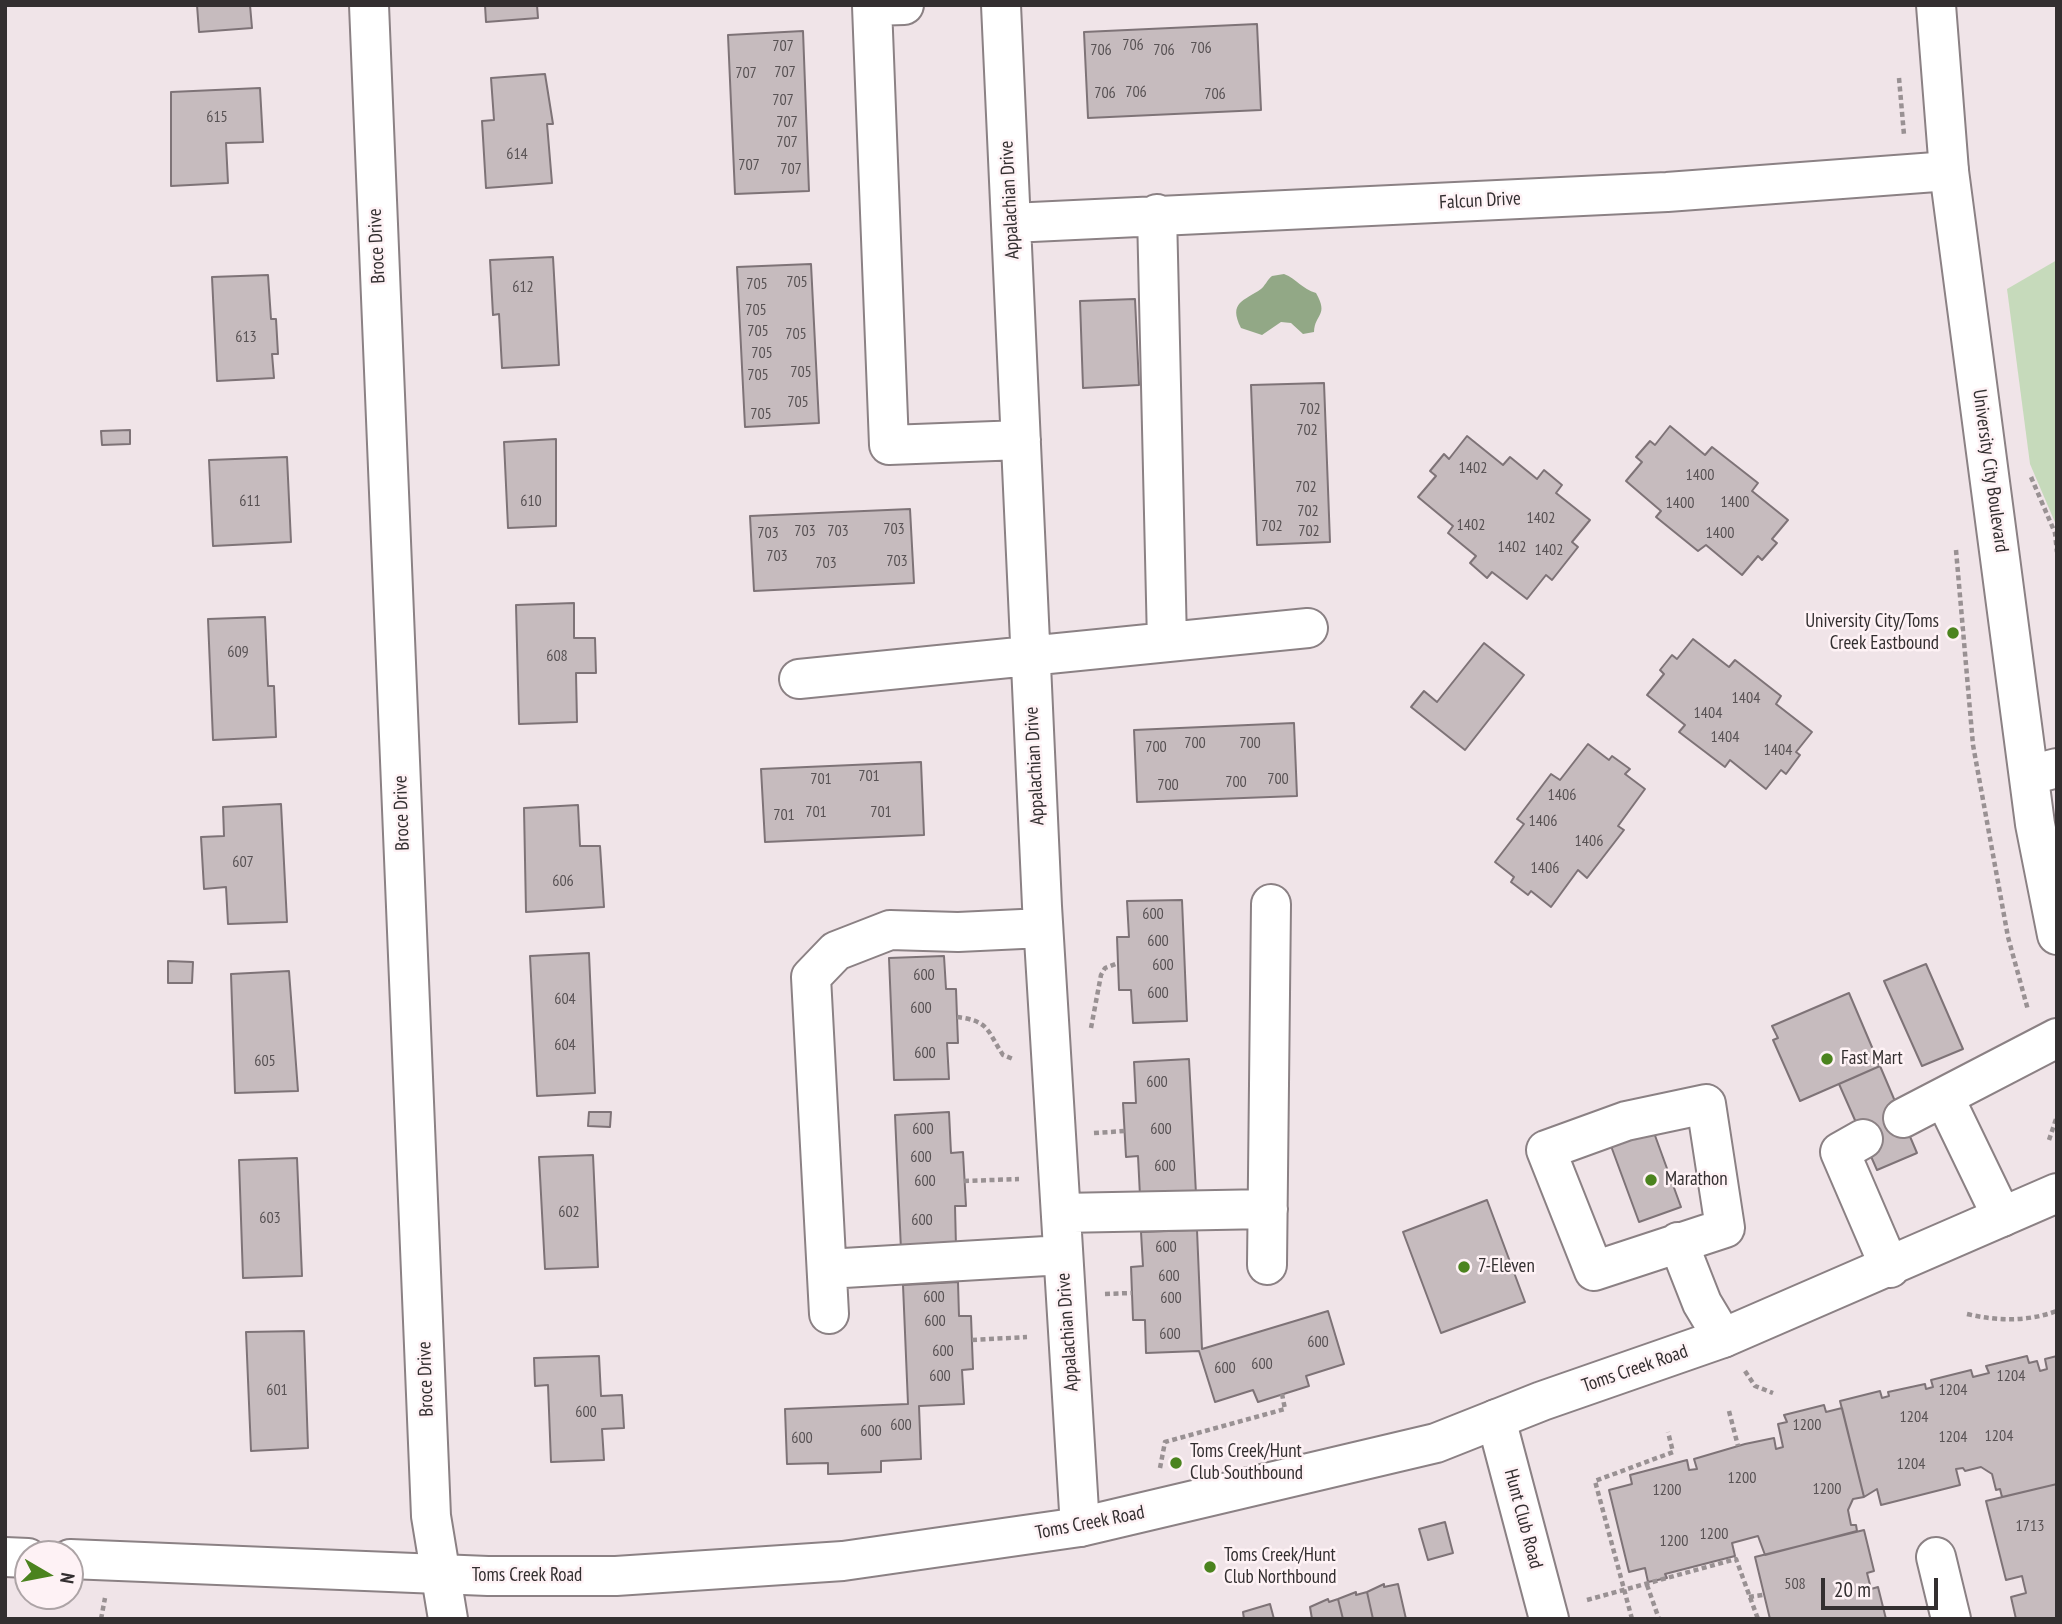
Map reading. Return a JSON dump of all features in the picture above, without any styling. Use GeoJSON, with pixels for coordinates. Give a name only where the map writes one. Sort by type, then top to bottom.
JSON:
{"type":"FeatureCollection","features":[{"type":"Feature","properties":{"kind":"street","name":"Broce Drive"},"geometry":{"type":"LineString","coordinates":[[369,5],[431,1516],[448,1619]]}},
{"type":"Feature","properties":{"kind":"street"},"geometry":{"type":"LineString","coordinates":[[904,5],[872,6],[889,445],[1021,440]]}},
{"type":"Feature","properties":{"kind":"street","name":"Appalachian Drive"},"geometry":{"type":"LineString","coordinates":[[1001,5],[1043,928],[1080,1527]]}},
{"type":"Feature","properties":{"kind":"street","name":"University City Boulevard"},"geometry":{"type":"LineString","coordinates":[[1936,5],[1949,171],[2043,771],[2041,859],[2057,935]]}},
{"type":"Feature","properties":{"kind":"street","name":"Falcun Drive"},"geometry":{"type":"LineString","coordinates":[[1011,223],[1667,192],[1949,171]]}},
{"type":"Feature","properties":{"kind":"street"},"geometry":{"type":"LineString","coordinates":[[1157,214],[1167,642]]}},
{"type":"Feature","properties":{"kind":"street"},"geometry":{"type":"LineString","coordinates":[[799,679],[1308,628]]}},
{"type":"Feature","properties":{"kind":"street"},"geometry":{"type":"LineString","coordinates":[[1267,1265],[1271,904]]}},
{"type":"Feature","properties":{"kind":"street"},"geometry":{"type":"LineString","coordinates":[[829,1314],[811,977],[836,951],[890,930],[958,932],[1043,928]]}},
{"type":"Feature","properties":{"kind":"street"},"geometry":{"type":"LineString","coordinates":[[1903,1118],[2057,1038]]}},
{"type":"Feature","properties":{"kind":"street"},"geometry":{"type":"LineString","coordinates":[[1944,1097],[2002,1217]]}},
{"type":"Feature","properties":{"kind":"street"},"geometry":{"type":"LineString","coordinates":[[1706,1104],[1725,1228],[1678,1242],[1594,1271],[1546,1150],[1626,1121],[1706,1104]]}},
{"type":"Feature","properties":{"kind":"street"},"geometry":{"type":"LineString","coordinates":[[1863,1139],[1840,1152],[1890,1268]]}},
{"type":"Feature","properties":{"kind":"street","name":"Toms Creek Road"},"geometry":{"type":"LineString","coordinates":[[84,1560],[441,1574],[616,1576],[768,1568],[946,1548],[1080,1527],[1436,1443],[1723,1338],[1890,1268],[2057,1193]]}},
{"type":"Feature","properties":{"kind":"street"},"geometry":{"type":"LineString","coordinates":[[1060,1196],[1268,1209]]}},
{"type":"Feature","properties":{"kind":"street"},"geometry":{"type":"LineString","coordinates":[[1678,1242],[1702,1303],[1723,1338]]}},
{"type":"Feature","properties":{"kind":"street"},"geometry":{"type":"LineString","coordinates":[[827,1269],[1063,1255]]}},
{"type":"Feature","properties":{"kind":"street","name":"Hunt Club Road"},"geometry":{"type":"LineString","coordinates":[[1496,1419],[1549,1619]]}},
{"type":"Feature","properties":{"kind":"street"},"geometry":{"type":"LineString","coordinates":[[1936,1557],[1951,1619]]}},
{"type":"Feature","properties":{"kind":"path"},"geometry":{"type":"LineString","coordinates":[[957,1017],[981,1022],[992,1032],[1003,1055],[1052,1068]]}},
{"type":"Feature","properties":{"kind":"path"},"geometry":{"type":"LineString","coordinates":[[2049,1140],[2057,1116]]}},
{"type":"Feature","properties":{"kind":"path"},"geometry":{"type":"LineString","coordinates":[[964,1181],[1060,1196]]}},
{"type":"Feature","properties":{"kind":"path"},"geometry":{"type":"LineString","coordinates":[[1966,1314],[1993,1320],[2028,1320],[2057,1311]]}},
{"type":"Feature","properties":{"kind":"path"},"geometry":{"type":"LineString","coordinates":[[972,1340],[1027,1337]]}},
{"type":"Feature","properties":{"kind":"path"},"geometry":{"type":"LineString","coordinates":[[1755,1386],[1773,1393]]}},
{"type":"Feature","properties":{"kind":"path"},"geometry":{"type":"LineString","coordinates":[[1160,1468],[1165,1442],[1285,1409],[1282,1394]]}},
{"type":"Feature","properties":{"kind":"path"},"geometry":{"type":"LineString","coordinates":[[1729,1411],[1738,1446]]}},
{"type":"Feature","properties":{"kind":"path"},"geometry":{"type":"LineString","coordinates":[[1632,1619],[1595,1481],[1673,1452],[1668,1432]]}},
{"type":"Feature","properties":{"kind":"path"},"geometry":{"type":"LineString","coordinates":[[1587,1600],[1736,1559],[1758,1619]]}},
{"type":"Feature","properties":{"kind":"path"},"geometry":{"type":"LineString","coordinates":[[1647,1585],[1658,1619]]}},
{"type":"Feature","properties":{"kind":"path"},"geometry":{"type":"LineString","coordinates":[[101,1619],[105,1593]]}},
{"type":"Feature","properties":{"kind":"path"},"geometry":{"type":"LineString","coordinates":[[1749,1597],[1763,1595]]}},
{"type":"Feature","properties":{"kind":"shaded area"},"geometry":{"type":"Polygon","coordinates":[[[2057,260],[2057,527],[2030,464],[2007,289],[2057,260]]]}},
{"type":"Feature","properties":{"kind":"shaded area"},"geometry":{"type":"Polygon","coordinates":[[[1284,274],[1316,293],[1320,300],[1321,310],[1314,332],[1303,334],[1291,323],[1281,322],[1262,335],[1241,328],[1236,313],[1240,303],[1261,289],[1272,276],[1284,274]]]}},
{"type":"Feature","properties":{"kind":"building"},"geometry":{"type":"Polygon","coordinates":[[[197,5],[250,5],[252,28],[199,32],[197,5]]]}},
{"type":"Feature","properties":{"kind":"building"},"geometry":{"type":"Polygon","coordinates":[[[485,5],[537,5],[538,18],[486,22],[485,5]]]}},
{"type":"Feature","properties":{"kind":"building"},"geometry":{"type":"Polygon","coordinates":[[[1257,24],[1261,110],[1088,118],[1084,32],[1257,24]]]}},
{"type":"Feature","properties":{"kind":"building"},"geometry":{"type":"Polygon","coordinates":[[[803,31],[809,191],[735,194],[728,35],[803,31]]]}},
{"type":"Feature","properties":{"kind":"building"},"geometry":{"type":"Polygon","coordinates":[[[545,74],[553,124],[547,124],[552,183],[486,188],[482,121],[494,120],[491,78],[545,74]]]}},
{"type":"Feature","properties":{"kind":"building"},"geometry":{"type":"Polygon","coordinates":[[[260,88],[263,142],[226,143],[228,183],[171,186],[171,92],[260,88]]]}},
{"type":"Feature","properties":{"kind":"building"},"geometry":{"type":"Polygon","coordinates":[[[553,257],[559,365],[502,368],[499,314],[493,315],[490,260],[553,257]]]}},
{"type":"Feature","properties":{"kind":"building"},"geometry":{"type":"Polygon","coordinates":[[[811,264],[819,423],[745,427],[737,267],[811,264]]]}},
{"type":"Feature","properties":{"kind":"building"},"geometry":{"type":"Polygon","coordinates":[[[268,275],[271,319],[276,319],[278,354],[272,354],[274,378],[217,381],[212,277],[268,275]]]}},
{"type":"Feature","properties":{"kind":"building"},"geometry":{"type":"Polygon","coordinates":[[[1135,299],[1139,385],[1083,388],[1080,301],[1135,299]]]}},
{"type":"Feature","properties":{"kind":"building"},"geometry":{"type":"Polygon","coordinates":[[[1324,383],[1330,542],[1257,545],[1251,385],[1324,383]]]}},
{"type":"Feature","properties":{"kind":"building"},"geometry":{"type":"Polygon","coordinates":[[[1670,426],[1705,455],[1712,447],[1758,483],[1752,491],[1788,520],[1772,539],[1777,543],[1762,560],[1758,556],[1742,575],[1706,545],[1698,551],[1656,517],[1661,511],[1626,481],[1642,462],[1636,457],[1650,441],[1655,445],[1670,426]]]}},
{"type":"Feature","properties":{"kind":"building"},"geometry":{"type":"Polygon","coordinates":[[[130,430],[130,444],[102,445],[101,431],[130,430]]]}},
{"type":"Feature","properties":{"kind":"building"},"geometry":{"type":"Polygon","coordinates":[[[1467,436],[1503,465],[1510,457],[1537,479],[1544,470],[1562,485],[1556,493],[1590,520],[1572,542],[1578,547],[1552,580],[1546,575],[1527,599],[1492,572],[1487,578],[1470,563],[1476,556],[1448,533],[1453,526],[1418,497],[1436,476],[1430,471],[1444,454],[1449,459],[1467,436]]]}},
{"type":"Feature","properties":{"kind":"building"},"geometry":{"type":"Polygon","coordinates":[[[556,439],[556,526],[508,528],[504,442],[556,439]]]}},
{"type":"Feature","properties":{"kind":"building"},"geometry":{"type":"Polygon","coordinates":[[[287,457],[291,542],[213,546],[209,460],[287,457]]]}},
{"type":"Feature","properties":{"kind":"building"},"geometry":{"type":"Polygon","coordinates":[[[910,509],[914,583],[754,591],[750,516],[910,509]]]}},
{"type":"Feature","properties":{"kind":"building"},"geometry":{"type":"Polygon","coordinates":[[[574,603],[574,638],[595,638],[596,673],[576,673],[577,722],[519,724],[516,605],[574,603]]]}},
{"type":"Feature","properties":{"kind":"building"},"geometry":{"type":"Polygon","coordinates":[[[265,617],[268,686],[274,686],[276,737],[213,740],[208,619],[265,617]]]}},
{"type":"Feature","properties":{"kind":"building"},"geometry":{"type":"Polygon","coordinates":[[[1693,639],[1729,667],[1735,660],[1781,696],[1776,704],[1812,732],[1796,752],[1800,755],[1786,774],[1781,770],[1766,789],[1730,760],[1725,767],[1679,732],[1685,725],[1647,695],[1664,674],[1660,670],[1672,655],[1677,659],[1693,639]]]}},
{"type":"Feature","properties":{"kind":"building"},"geometry":{"type":"Polygon","coordinates":[[[1484,643],[1524,675],[1465,750],[1411,707],[1424,691],[1437,702],[1484,643]]]}},
{"type":"Feature","properties":{"kind":"building"},"geometry":{"type":"Polygon","coordinates":[[[1294,723],[1297,796],[1137,802],[1134,730],[1294,723]]]}},
{"type":"Feature","properties":{"kind":"building"},"geometry":{"type":"Polygon","coordinates":[[[1588,744],[1609,760],[1612,756],[1630,769],[1625,774],[1645,789],[1618,826],[1624,830],[1587,878],[1578,870],[1551,907],[1531,891],[1528,895],[1511,882],[1514,877],[1495,862],[1524,824],[1517,819],[1551,774],[1560,780],[1588,744]]]}},
{"type":"Feature","properties":{"kind":"building"},"geometry":{"type":"Polygon","coordinates":[[[921,762],[924,835],[765,842],[761,769],[921,762]]]}},
{"type":"Feature","properties":{"kind":"building"},"geometry":{"type":"Polygon","coordinates":[[[281,804],[287,922],[228,924],[226,887],[204,889],[201,837],[224,836],[223,807],[281,804]]]}},
{"type":"Feature","properties":{"kind":"building"},"geometry":{"type":"Polygon","coordinates":[[[578,805],[580,846],[600,846],[604,907],[526,912],[524,808],[578,805]]]}},
{"type":"Feature","properties":{"kind":"building"},"geometry":{"type":"Polygon","coordinates":[[[1182,900],[1187,1021],[1133,1023],[1131,990],[1119,990],[1117,937],[1129,937],[1127,901],[1182,900]]]}},
{"type":"Feature","properties":{"kind":"building"},"geometry":{"type":"Polygon","coordinates":[[[589,953],[595,1093],[537,1096],[530,956],[589,953]]]}},
{"type":"Feature","properties":{"kind":"building"},"geometry":{"type":"Polygon","coordinates":[[[944,956],[946,989],[956,989],[958,1043],[947,1043],[949,1079],[894,1080],[889,958],[944,956]]]}},
{"type":"Feature","properties":{"kind":"building"},"geometry":{"type":"Polygon","coordinates":[[[168,961],[193,962],[192,983],[168,983],[168,961]]]}},
{"type":"Feature","properties":{"kind":"building"},"geometry":{"type":"Polygon","coordinates":[[[1926,964],[1963,1049],[1922,1066],[1884,981],[1926,964]]]}},
{"type":"Feature","properties":{"kind":"building"},"geometry":{"type":"Polygon","coordinates":[[[289,971],[298,1091],[235,1093],[231,974],[289,971]]]}},
{"type":"Feature","properties":{"kind":"building"},"geometry":{"type":"Polygon","coordinates":[[[1849,993],[1880,1066],[1800,1101],[1773,1040],[1778,1038],[1772,1026],[1849,993]]]}},
{"type":"Feature","properties":{"kind":"building"},"geometry":{"type":"Polygon","coordinates":[[[1189,1059],[1196,1194],[1140,1196],[1138,1156],[1126,1157],[1123,1103],[1136,1103],[1134,1062],[1189,1059]]]}},
{"type":"Feature","properties":{"kind":"building"},"geometry":{"type":"Polygon","coordinates":[[[1880,1066],[1917,1153],[1877,1170],[1839,1084],[1880,1066]]]}},
{"type":"Feature","properties":{"kind":"building"},"geometry":{"type":"Polygon","coordinates":[[[589,1112],[611,1112],[610,1127],[588,1126],[589,1112]]]}},
{"type":"Feature","properties":{"kind":"building"},"geometry":{"type":"Polygon","coordinates":[[[949,1112],[951,1153],[963,1152],[966,1206],[955,1206],[956,1247],[901,1250],[895,1115],[949,1112]]]}},
{"type":"Feature","properties":{"kind":"building"},"geometry":{"type":"Polygon","coordinates":[[[1653,1130],[1681,1207],[1639,1222],[1611,1146],[1653,1130]]]}},
{"type":"Feature","properties":{"kind":"building"},"geometry":{"type":"Polygon","coordinates":[[[593,1155],[598,1267],[545,1269],[539,1157],[593,1155]]]}},
{"type":"Feature","properties":{"kind":"building"},"geometry":{"type":"Polygon","coordinates":[[[297,1158],[302,1276],[243,1278],[239,1160],[297,1158]]]}},
{"type":"Feature","properties":{"kind":"building","name":"7-Eleven"},"geometry":{"type":"Polygon","coordinates":[[[1487,1200],[1525,1302],[1441,1333],[1403,1232],[1487,1200]]]}},
{"type":"Feature","properties":{"kind":"building"},"geometry":{"type":"Polygon","coordinates":[[[1197,1230],[1202,1349],[1328,1311],[1344,1364],[1306,1376],[1309,1386],[1258,1402],[1253,1390],[1215,1402],[1199,1351],[1146,1353],[1145,1320],[1133,1320],[1131,1267],[1143,1266],[1141,1232],[1197,1230]]]}},
{"type":"Feature","properties":{"kind":"building"},"geometry":{"type":"Polygon","coordinates":[[[958,1282],[959,1316],[971,1316],[973,1369],[962,1370],[964,1404],[919,1406],[921,1459],[881,1461],[881,1472],[828,1474],[828,1463],[787,1464],[785,1409],[908,1404],[903,1285],[958,1282]]]}},
{"type":"Feature","properties":{"kind":"building"},"geometry":{"type":"Polygon","coordinates":[[[304,1331],[308,1448],[251,1451],[246,1332],[304,1331]]]}},
{"type":"Feature","properties":{"kind":"building"},"geometry":{"type":"Polygon","coordinates":[[[599,1356],[601,1396],[622,1395],[624,1428],[602,1429],[604,1460],[551,1462],[548,1385],[535,1386],[534,1358],[599,1356]]]}},
{"type":"Feature","properties":{"kind":"building"},"geometry":{"type":"Polygon","coordinates":[[[2027,1356],[2029,1363],[2037,1361],[2040,1371],[2047,1369],[2045,1359],[2057,1356],[2057,1484],[2002,1497],[2000,1489],[1996,1490],[1992,1474],[1981,1467],[1965,1471],[1963,1468],[1956,1469],[1960,1485],[1881,1505],[1877,1489],[1864,1497],[1840,1401],[1880,1391],[1882,1398],[1889,1396],[1888,1392],[1925,1384],[1926,1389],[1933,1387],[1931,1380],[1971,1370],[1973,1377],[1989,1373],[1986,1366],[2027,1356]]]}},
{"type":"Feature","properties":{"kind":"building"},"geometry":{"type":"Polygon","coordinates":[[[1824,1405],[1826,1412],[1842,1408],[1864,1497],[1853,1499],[1848,1510],[1851,1525],[1856,1525],[1857,1531],[1765,1555],[1758,1536],[1732,1543],[1735,1556],[1665,1574],[1667,1578],[1648,1582],[1645,1568],[1629,1572],[1609,1490],[1632,1484],[1630,1475],[1687,1460],[1689,1470],[1697,1469],[1694,1459],[1745,1444],[1774,1438],[1776,1449],[1783,1447],[1778,1424],[1787,1422],[1784,1415],[1824,1405]]]}},
{"type":"Feature","properties":{"kind":"building"},"geometry":{"type":"Polygon","coordinates":[[[2057,1484],[2057,1619],[2016,1619],[2011,1597],[2026,1593],[2022,1576],[2006,1580],[1986,1501],[2057,1484]]]}},
{"type":"Feature","properties":{"kind":"building"},"geometry":{"type":"Polygon","coordinates":[[[1445,1522],[1453,1553],[1428,1560],[1419,1529],[1445,1522]]]}},
{"type":"Feature","properties":{"kind":"building"},"geometry":{"type":"Polygon","coordinates":[[[1864,1530],[1874,1571],[1867,1573],[1871,1589],[1878,1587],[1886,1619],[1770,1619],[1755,1557],[1864,1530]]]}},
{"type":"Feature","properties":{"kind":"building"},"geometry":{"type":"Polygon","coordinates":[[[1384,1584],[1384,1587],[1398,1584],[1406,1619],[1373,1619],[1367,1592],[1384,1584]]]}},
{"type":"Feature","properties":{"kind":"building"},"geometry":{"type":"Polygon","coordinates":[[[1356,1592],[1356,1595],[1367,1592],[1373,1619],[1343,1619],[1338,1599],[1356,1592]]]}},
{"type":"Feature","properties":{"kind":"building"},"geometry":{"type":"Polygon","coordinates":[[[1328,1599],[1329,1602],[1338,1599],[1343,1619],[1312,1619],[1310,1607],[1328,1599]]]}},
{"type":"Feature","properties":{"kind":"building"},"geometry":{"type":"Polygon","coordinates":[[[1270,1604],[1274,1619],[1244,1619],[1243,1612],[1270,1604]]]}},
{"type":"Feature","properties":{"kind":"place","name":"University City/Toms Creek Eastbound"},"geometry":{"type":"Point","coordinates":[1953,633]}},
{"type":"Feature","properties":{"kind":"place","name":"Fast Mart"},"geometry":{"type":"Point","coordinates":[1827,1059]}},
{"type":"Feature","properties":{"kind":"place","name":"Marathon"},"geometry":{"type":"Point","coordinates":[1651,1180]}},
{"type":"Feature","properties":{"kind":"place","name":"7-Eleven"},"geometry":{"type":"Point","coordinates":[1464,1267]}},
{"type":"Feature","properties":{"kind":"place","name":"Toms Creek/Hunt Club Southbound"},"geometry":{"type":"Point","coordinates":[1176,1463]}},
{"type":"Feature","properties":{"kind":"place","name":"Toms Creek/Hunt Club Northbound"},"geometry":{"type":"Point","coordinates":[1210,1567]}}]}
